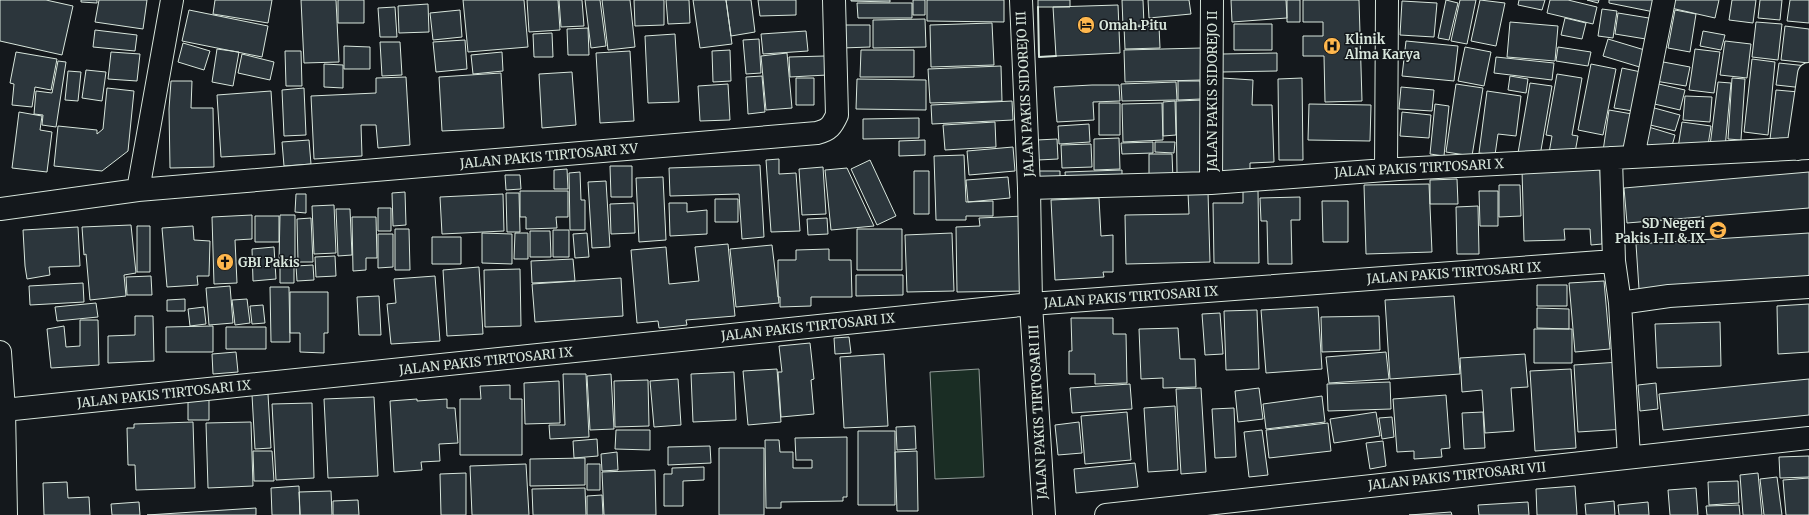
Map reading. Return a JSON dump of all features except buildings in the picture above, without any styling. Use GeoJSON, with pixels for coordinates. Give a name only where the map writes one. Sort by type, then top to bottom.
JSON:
{"type":"FeatureCollection","features":[{"type":"Feature","properties":{"kind":"street"},"geometry":{"type":"LineString","coordinates":[[0,209],[138,190],[172,0]]}},
{"type":"Feature","properties":{"kind":"street","name":"JALAN PAKIS TIRTOSARI XV"},"geometry":{"type":"LineString","coordinates":[[138,190],[817,133],[828,130],[833,124],[836,115],[834,0]]}},
{"type":"Feature","properties":{"kind":"street","name":"JALAN PAKIS SIDOREJO III"},"geometry":{"type":"LineString","coordinates":[[1021,0],[1029,188]]}},
{"type":"Feature","properties":{"kind":"street","name":"JALAN PAKIS SIDOREJO II"},"geometry":{"type":"LineString","coordinates":[[1212,0],[1212,183]]}},
{"type":"Feature","properties":{"kind":"street"},"geometry":{"type":"LineString","coordinates":[[1386,169],[1387,0]]}},
{"type":"Feature","properties":{"kind":"street"},"geometry":{"type":"LineString","coordinates":[[1634,157],[1664,0]]}},
{"type":"Feature","properties":{"kind":"street"},"geometry":{"type":"LineString","coordinates":[[1803,148],[1809,74]]}},
{"type":"Feature","properties":{"kind":"street","name":"JALAN PAKIS TIRTOSARI X"},"geometry":{"type":"LineString","coordinates":[[1029,188],[1212,183],[1386,169],[1803,148]]}},
{"type":"Feature","properties":{"kind":"street"},"geometry":{"type":"LineString","coordinates":[[1611,158],[1614,261],[1620,303],[1628,457]]}},
{"type":"Feature","properties":{"kind":"street","name":"JALAN PAKIS TIRTOSARI III"},"geometry":{"type":"LineString","coordinates":[[1029,188],[1031,304],[1044,515]]}},
{"type":"Feature","properties":{"kind":"street","name":"JALAN PAKIS TIRTOSARI IX"},"geometry":{"type":"LineString","coordinates":[[4,410],[1031,304],[1614,261]]}},
{"type":"Feature","properties":{"kind":"street"},"geometry":{"type":"LineString","coordinates":[[1620,303],[1669,296],[1809,287]]}},
{"type":"Feature","properties":{"kind":"street"},"geometry":{"type":"LineString","coordinates":[[0,352],[4,410],[6,515]]}},
{"type":"Feature","properties":{"kind":"street","name":"JALAN PAKIS TIRTOSARI VII"},"geometry":{"type":"LineString","coordinates":[[1106,515],[1809,438]]}},
{"type":"Feature","properties":{"kind":"green space"},"geometry":{"type":"Polygon","coordinates":[[[979,369],[984,477],[935,479],[930,372],[979,369]]]}},
{"type":"Feature","properties":{"kind":"wall"},"geometry":{"type":"LineString","coordinates":[[1038,7],[1039,57],[1056,56]]}},
{"type":"Feature","properties":{"kind":"place","name":"Omah Pitu"},"geometry":{"type":"Point","coordinates":[1086,25]}},
{"type":"Feature","properties":{"kind":"place","name":"Klinik Alma Karya"},"geometry":{"type":"Point","coordinates":[1332,46]}},
{"type":"Feature","properties":{"kind":"place","name":"SD Negeri Pakis I-II & IX"},"geometry":{"type":"Point","coordinates":[1718,230]}},
{"type":"Feature","properties":{"kind":"place","name":"GBI Pakis"},"geometry":{"type":"Point","coordinates":[225,262]}}]}
